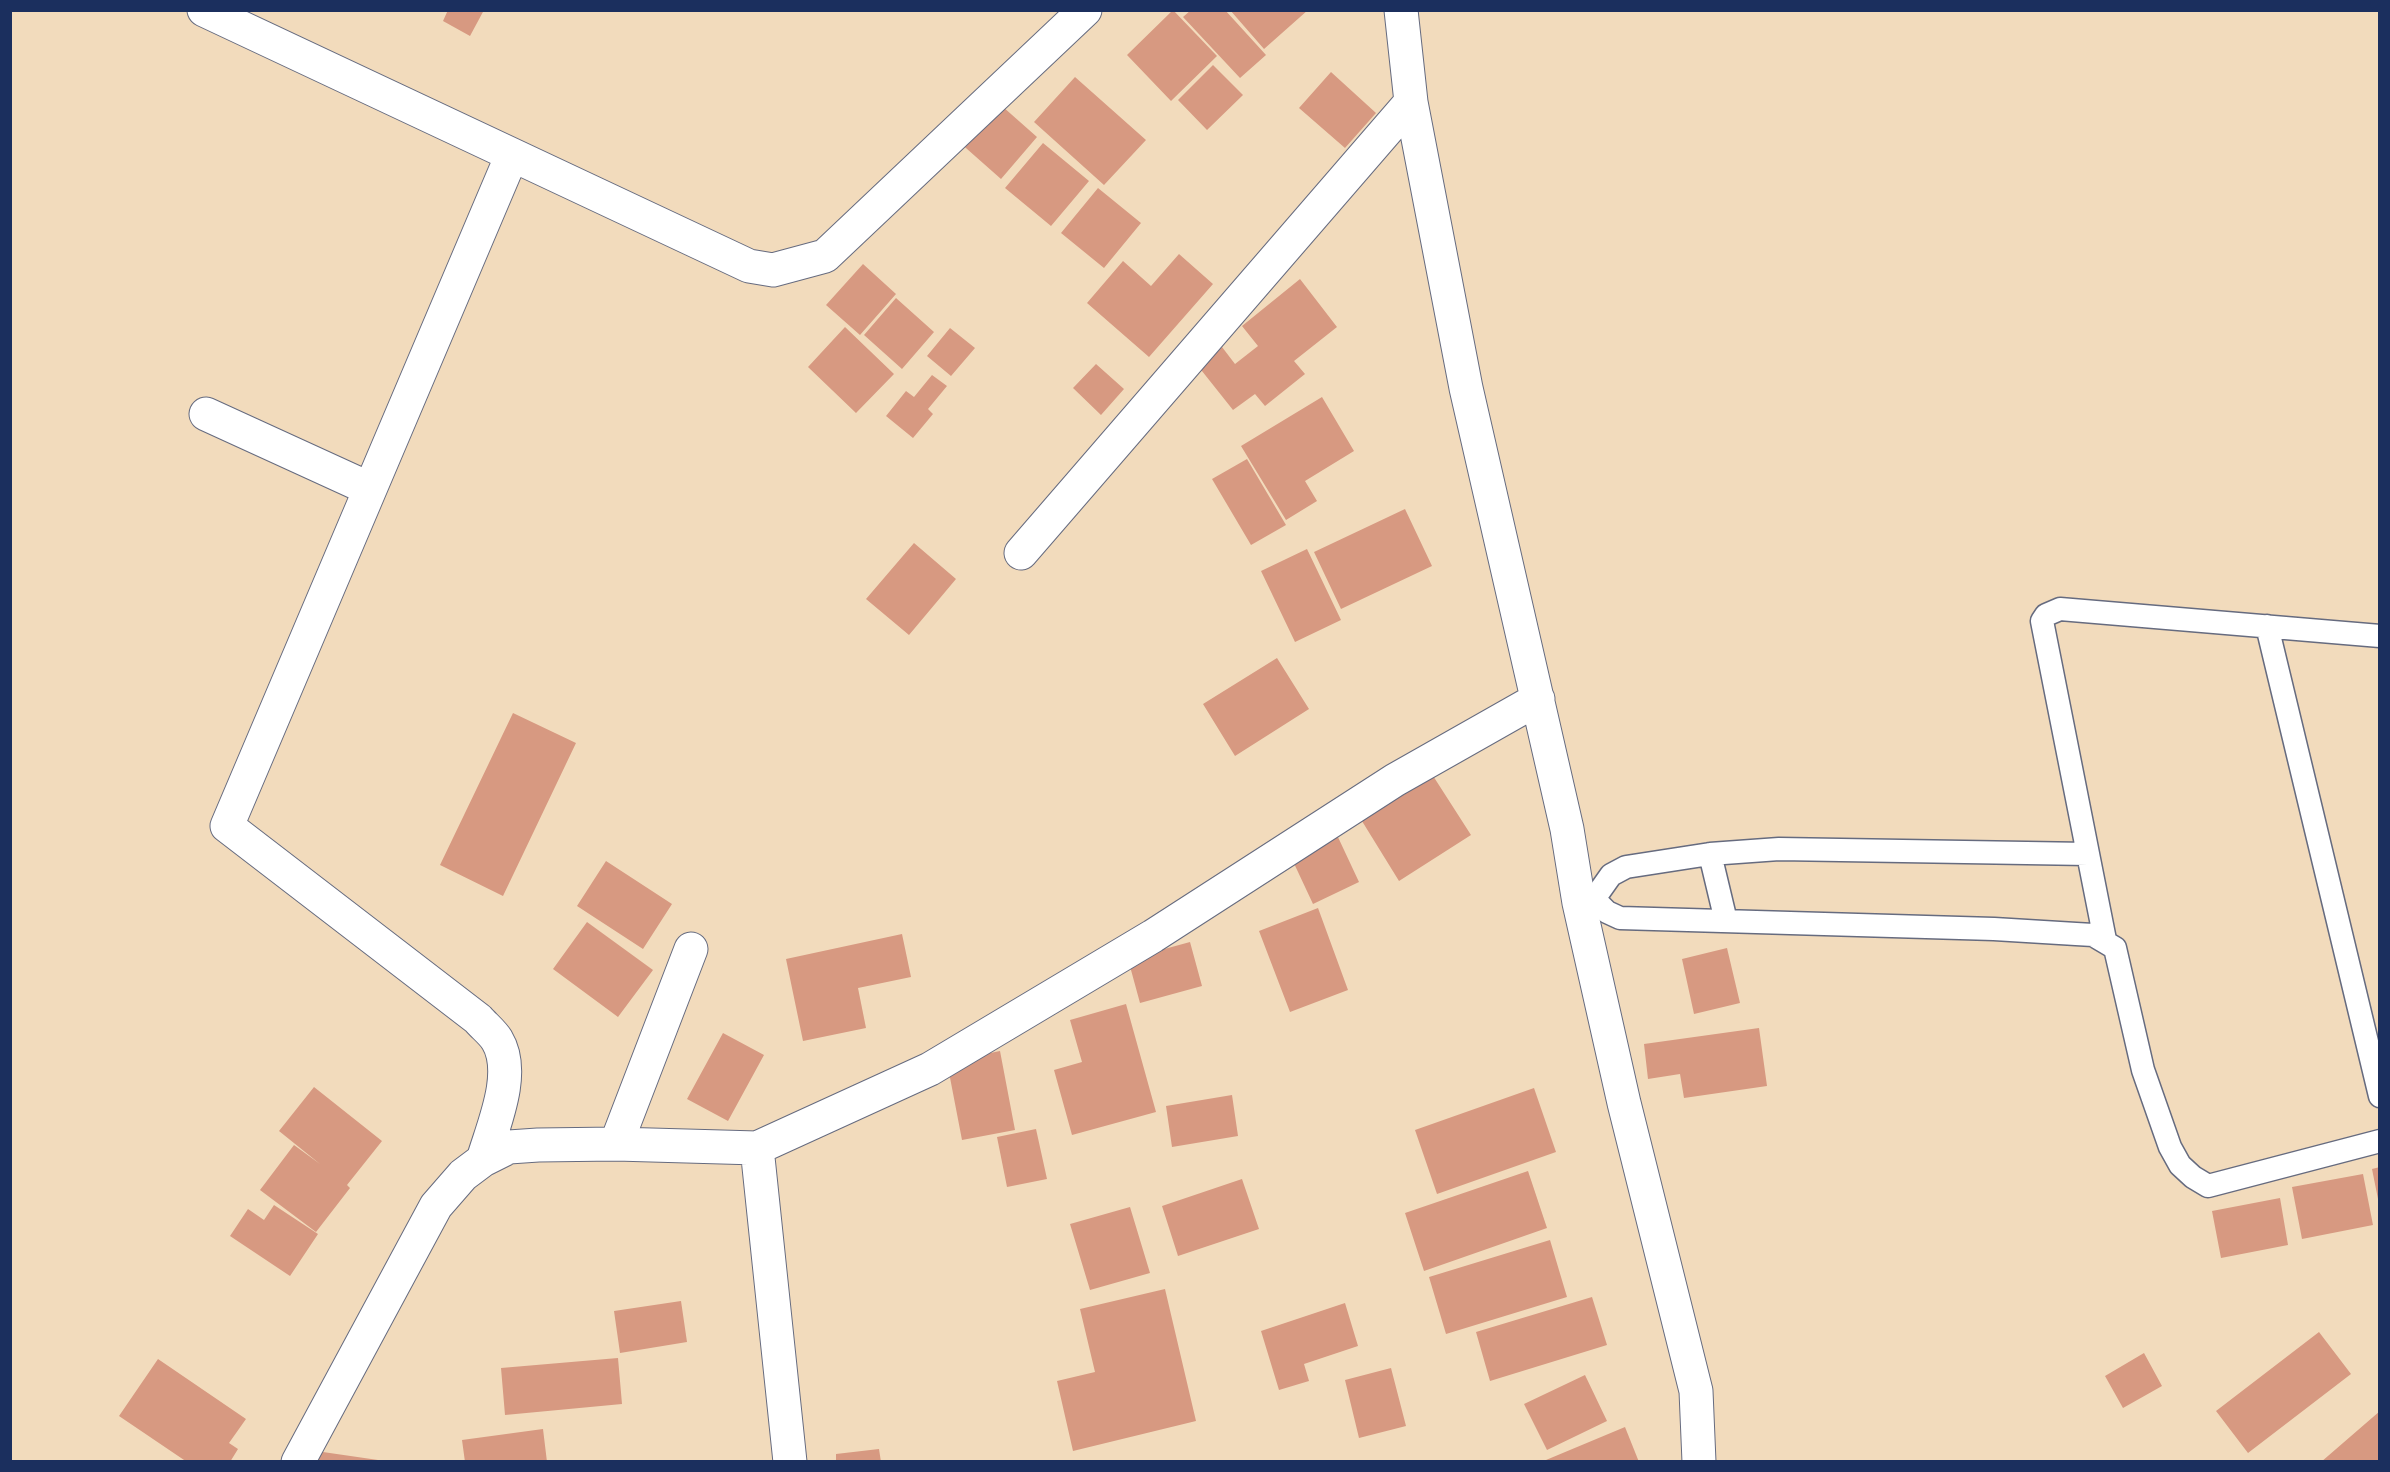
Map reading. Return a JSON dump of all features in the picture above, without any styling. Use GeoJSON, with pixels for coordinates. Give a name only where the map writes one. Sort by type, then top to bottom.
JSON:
{"type":"FeatureCollection","features":[{"type":"Feature","properties":{"kind":"street"},"geometry":{"type":"LineString","coordinates":[[204,10],[749,266],[773,270],[825,255],[1084,10]]}},
{"type":"Feature","properties":{"kind":"street"},"geometry":{"type":"LineString","coordinates":[[1401,10],[1411,102],[1466,388],[1566,829],[1586,901],[1624,1103],[1696,1391],[1699,1461]]}},
{"type":"Feature","properties":{"kind":"street"},"geometry":{"type":"LineString","coordinates":[[1022,554],[1411,102]]}},
{"type":"Feature","properties":{"kind":"street"},"geometry":{"type":"LineString","coordinates":[[483,1160],[505,1082],[503,1059],[497,1040],[478,1019],[227,826],[512,155]]}},
{"type":"Feature","properties":{"kind":"street"},"geometry":{"type":"LineString","coordinates":[[206,414],[370,489]]}},
{"type":"Feature","properties":{"kind":"street"},"geometry":{"type":"LineString","coordinates":[[298,1461],[436,1206],[464,1175],[483,1160],[509,1147],[616,1144],[758,1148],[930,1070],[1153,936],[1395,780],[1538,699]]}},
{"type":"Feature","properties":{"kind":"street"},"geometry":{"type":"LineString","coordinates":[[616,1144],[691,949]]}},
{"type":"Feature","properties":{"kind":"street"},"geometry":{"type":"LineString","coordinates":[[758,1148],[790,1461]]}},
{"type":"Feature","properties":{"kind":"lane"},"geometry":{"type":"LineString","coordinates":[[2104,940],[2042,621],[2046,615],[2060,609],[2379,636]]}},
{"type":"Feature","properties":{"kind":"lane"},"geometry":{"type":"LineString","coordinates":[[2267,626],[2379,1096]]}},
{"type":"Feature","properties":{"kind":"lane"},"geometry":{"type":"LineString","coordinates":[[2088,854],[1779,849],[1710,854],[1626,867],[1611,875],[1586,901],[1620,918],[1994,929],[2093,935],[2115,948],[2143,1070],[2170,1147],[2180,1165],[2193,1177],[2208,1186],[2379,1141]]}},
{"type":"Feature","properties":{"kind":"lane"},"geometry":{"type":"LineString","coordinates":[[1710,854],[1726,921]]}},
{"type":"Feature","properties":{"kind":"building"},"geometry":{"type":"Polygon","coordinates":[[[448,10],[484,10],[470,36],[443,21],[448,10]]]}},
{"type":"Feature","properties":{"kind":"building"},"geometry":{"type":"Polygon","coordinates":[[[1173,10],[1217,56],[1171,101],[1127,55],[1173,10]]]}},
{"type":"Feature","properties":{"kind":"building"},"geometry":{"type":"Polygon","coordinates":[[[1191,10],[1225,10],[1266,55],[1240,78],[1183,17],[1191,10]]]}},
{"type":"Feature","properties":{"kind":"building"},"geometry":{"type":"Polygon","coordinates":[[[1230,10],[1308,10],[1264,49],[1230,10]]]}},
{"type":"Feature","properties":{"kind":"building"},"geometry":{"type":"Polygon","coordinates":[[[1213,65],[1243,95],[1207,130],[1178,100],[1213,65]]]}},
{"type":"Feature","properties":{"kind":"building"},"geometry":{"type":"Polygon","coordinates":[[[1331,72],[1376,113],[1345,148],[1299,108],[1331,72]]]}},
{"type":"Feature","properties":{"kind":"building"},"geometry":{"type":"Polygon","coordinates":[[[1075,77],[1146,140],[1104,185],[1034,122],[1075,77]]]}},
{"type":"Feature","properties":{"kind":"building"},"geometry":{"type":"Polygon","coordinates":[[[994,99],[1037,137],[1001,179],[958,141],[994,99]]]}},
{"type":"Feature","properties":{"kind":"building"},"geometry":{"type":"Polygon","coordinates":[[[1043,143],[1089,181],[1051,226],[1005,188],[1043,143]]]}},
{"type":"Feature","properties":{"kind":"building"},"geometry":{"type":"Polygon","coordinates":[[[1098,188],[1141,223],[1104,268],[1061,233],[1098,188]]]}},
{"type":"Feature","properties":{"kind":"building"},"geometry":{"type":"Polygon","coordinates":[[[1179,254],[1213,284],[1149,357],[1087,303],[1123,261],[1151,286],[1179,254]]]}},
{"type":"Feature","properties":{"kind":"building"},"geometry":{"type":"Polygon","coordinates":[[[863,264],[896,294],[860,335],[826,305],[863,264]]]}},
{"type":"Feature","properties":{"kind":"building"},"geometry":{"type":"Polygon","coordinates":[[[1300,279],[1337,327],[1294,361],[1305,374],[1265,406],[1255,394],[1233,410],[1198,366],[1222,347],[1235,364],[1258,346],[1242,326],[1300,279]]]}},
{"type":"Feature","properties":{"kind":"building"},"geometry":{"type":"Polygon","coordinates":[[[896,298],[934,332],[902,369],[864,335],[896,298]]]}},
{"type":"Feature","properties":{"kind":"building"},"geometry":{"type":"Polygon","coordinates":[[[845,327],[894,374],[856,413],[808,367],[845,327]]]}},
{"type":"Feature","properties":{"kind":"building"},"geometry":{"type":"Polygon","coordinates":[[[950,328],[975,348],[951,376],[927,356],[950,328]]]}},
{"type":"Feature","properties":{"kind":"building"},"geometry":{"type":"Polygon","coordinates":[[[1096,364],[1124,389],[1101,415],[1073,388],[1096,364]]]}},
{"type":"Feature","properties":{"kind":"building"},"geometry":{"type":"Polygon","coordinates":[[[932,375],[947,386],[928,409],[933,414],[913,438],[886,416],[906,391],[914,397],[932,375]]]}},
{"type":"Feature","properties":{"kind":"building"},"geometry":{"type":"Polygon","coordinates":[[[1322,397],[1354,451],[1305,481],[1317,501],[1286,520],[1241,446],[1322,397]]]}},
{"type":"Feature","properties":{"kind":"building"},"geometry":{"type":"Polygon","coordinates":[[[1247,459],[1286,525],[1251,545],[1212,479],[1247,459]]]}},
{"type":"Feature","properties":{"kind":"building"},"geometry":{"type":"Polygon","coordinates":[[[1405,509],[1432,566],[1341,609],[1314,552],[1405,509]]]}},
{"type":"Feature","properties":{"kind":"building"},"geometry":{"type":"Polygon","coordinates":[[[914,543],[956,579],[909,635],[866,599],[914,543]]]}},
{"type":"Feature","properties":{"kind":"building"},"geometry":{"type":"Polygon","coordinates":[[[1307,549],[1341,620],[1295,642],[1261,571],[1307,549]]]}},
{"type":"Feature","properties":{"kind":"building"},"geometry":{"type":"Polygon","coordinates":[[[1277,658],[1309,709],[1235,756],[1203,704],[1277,658]]]}},
{"type":"Feature","properties":{"kind":"building"},"geometry":{"type":"Polygon","coordinates":[[[513,713],[576,743],[503,896],[440,865],[513,713]]]}},
{"type":"Feature","properties":{"kind":"building"},"geometry":{"type":"Polygon","coordinates":[[[1428,768],[1471,835],[1399,881],[1357,813],[1428,768]]]}},
{"type":"Feature","properties":{"kind":"building"},"geometry":{"type":"Polygon","coordinates":[[[1337,835],[1359,882],[1313,904],[1291,857],[1337,835]]]}},
{"type":"Feature","properties":{"kind":"building"},"geometry":{"type":"Polygon","coordinates":[[[606,861],[672,904],[643,949],[577,906],[606,861]]]}},
{"type":"Feature","properties":{"kind":"building"},"geometry":{"type":"Polygon","coordinates":[[[1318,908],[1348,990],[1290,1012],[1259,931],[1318,908]]]}},
{"type":"Feature","properties":{"kind":"building"},"geometry":{"type":"Polygon","coordinates":[[[587,922],[653,970],[618,1017],[553,969],[587,922]]]}},
{"type":"Feature","properties":{"kind":"building"},"geometry":{"type":"Polygon","coordinates":[[[902,934],[911,977],[858,988],[866,1028],[803,1041],[786,959],[902,934]]]}},
{"type":"Feature","properties":{"kind":"building"},"geometry":{"type":"Polygon","coordinates":[[[1190,942],[1202,986],[1140,1003],[1128,959],[1190,942]]]}},
{"type":"Feature","properties":{"kind":"building"},"geometry":{"type":"Polygon","coordinates":[[[1727,948],[1740,1003],[1694,1014],[1682,959],[1727,948]]]}},
{"type":"Feature","properties":{"kind":"building"},"geometry":{"type":"Polygon","coordinates":[[[1126,1004],[1156,1112],[1072,1135],[1054,1070],[1082,1062],[1070,1020],[1126,1004]]]}},
{"type":"Feature","properties":{"kind":"building"},"geometry":{"type":"Polygon","coordinates":[[[1759,1028],[1767,1086],[1684,1098],[1680,1074],[1648,1079],[1644,1044],[1759,1028]]]}},
{"type":"Feature","properties":{"kind":"building"},"geometry":{"type":"Polygon","coordinates":[[[723,1033],[764,1055],[728,1121],[687,1099],[723,1033]]]}},
{"type":"Feature","properties":{"kind":"building"},"geometry":{"type":"Polygon","coordinates":[[[1000,1051],[1015,1130],[962,1140],[947,1062],[1000,1051]]]}},
{"type":"Feature","properties":{"kind":"building"},"geometry":{"type":"Polygon","coordinates":[[[314,1087],[382,1141],[347,1185],[350,1188],[316,1232],[260,1190],[294,1145],[320,1164],[279,1131],[314,1087]]]}},
{"type":"Feature","properties":{"kind":"building"},"geometry":{"type":"Polygon","coordinates":[[[1534,1088],[1556,1152],[1437,1194],[1415,1130],[1534,1088]]]}},
{"type":"Feature","properties":{"kind":"building"},"geometry":{"type":"Polygon","coordinates":[[[1232,1095],[1238,1136],[1172,1147],[1166,1106],[1232,1095]]]}},
{"type":"Feature","properties":{"kind":"building"},"geometry":{"type":"Polygon","coordinates":[[[1036,1129],[1047,1179],[1007,1187],[997,1137],[1036,1129]]]}},
{"type":"Feature","properties":{"kind":"building"},"geometry":{"type":"Polygon","coordinates":[[[2380,1167],[2380,1199],[2378,1199],[2372,1169],[2380,1167]]]}},
{"type":"Feature","properties":{"kind":"building"},"geometry":{"type":"Polygon","coordinates":[[[1528,1171],[1547,1228],[1424,1271],[1405,1213],[1528,1171]]]}},
{"type":"Feature","properties":{"kind":"building"},"geometry":{"type":"Polygon","coordinates":[[[2363,1174],[2373,1225],[2302,1239],[2292,1187],[2363,1174]]]}},
{"type":"Feature","properties":{"kind":"building"},"geometry":{"type":"Polygon","coordinates":[[[1242,1179],[1259,1229],[1178,1256],[1162,1206],[1242,1179]]]}},
{"type":"Feature","properties":{"kind":"building"},"geometry":{"type":"Polygon","coordinates":[[[2280,1198],[2288,1245],[2221,1258],[2212,1211],[2280,1198]]]}},
{"type":"Feature","properties":{"kind":"building"},"geometry":{"type":"Polygon","coordinates":[[[274,1205],[318,1234],[290,1276],[230,1236],[248,1209],[264,1220],[274,1205]]]}},
{"type":"Feature","properties":{"kind":"building"},"geometry":{"type":"Polygon","coordinates":[[[1130,1207],[1150,1273],[1090,1290],[1070,1224],[1130,1207]]]}},
{"type":"Feature","properties":{"kind":"building"},"geometry":{"type":"Polygon","coordinates":[[[1550,1240],[1567,1297],[1446,1334],[1429,1277],[1550,1240]]]}},
{"type":"Feature","properties":{"kind":"building"},"geometry":{"type":"Polygon","coordinates":[[[1165,1289],[1196,1421],[1073,1451],[1057,1381],[1095,1372],[1080,1309],[1165,1289]]]}},
{"type":"Feature","properties":{"kind":"building"},"geometry":{"type":"Polygon","coordinates":[[[1592,1297],[1607,1345],[1490,1381],[1476,1332],[1592,1297]]]}},
{"type":"Feature","properties":{"kind":"building"},"geometry":{"type":"Polygon","coordinates":[[[681,1301],[687,1342],[620,1353],[614,1311],[681,1301]]]}},
{"type":"Feature","properties":{"kind":"building"},"geometry":{"type":"Polygon","coordinates":[[[1345,1303],[1358,1346],[1304,1364],[1309,1381],[1279,1390],[1261,1331],[1345,1303]]]}},
{"type":"Feature","properties":{"kind":"building"},"geometry":{"type":"Polygon","coordinates":[[[2319,1332],[2351,1374],[2248,1453],[2216,1411],[2319,1332]]]}},
{"type":"Feature","properties":{"kind":"building"},"geometry":{"type":"Polygon","coordinates":[[[2144,1353],[2162,1386],[2123,1408],[2105,1376],[2144,1353]]]}},
{"type":"Feature","properties":{"kind":"building"},"geometry":{"type":"Polygon","coordinates":[[[618,1358],[622,1404],[505,1415],[501,1368],[618,1358]]]}},
{"type":"Feature","properties":{"kind":"building"},"geometry":{"type":"Polygon","coordinates":[[[158,1359],[246,1419],[229,1443],[238,1449],[230,1462],[187,1462],[119,1416],[158,1359]]]}},
{"type":"Feature","properties":{"kind":"building"},"geometry":{"type":"Polygon","coordinates":[[[1391,1368],[1406,1426],[1359,1438],[1345,1380],[1391,1368]]]}},
{"type":"Feature","properties":{"kind":"building"},"geometry":{"type":"Polygon","coordinates":[[[1585,1375],[1607,1421],[1547,1450],[1524,1404],[1585,1375]]]}},
{"type":"Feature","properties":{"kind":"building"},"geometry":{"type":"Polygon","coordinates":[[[2380,1411],[2380,1462],[2321,1462],[2380,1411]]]}},
{"type":"Feature","properties":{"kind":"building"},"geometry":{"type":"Polygon","coordinates":[[[1625,1427],[1639,1462],[1547,1462],[1546,1460],[1625,1427]]]}},
{"type":"Feature","properties":{"kind":"building"},"geometry":{"type":"Polygon","coordinates":[[[543,1429],[547,1462],[465,1462],[462,1440],[543,1429]]]}},
{"type":"Feature","properties":{"kind":"building"},"geometry":{"type":"Polygon","coordinates":[[[879,1449],[881,1462],[836,1462],[836,1454],[879,1449]]]}},
{"type":"Feature","properties":{"kind":"building"},"geometry":{"type":"Polygon","coordinates":[[[316,1451],[378,1460],[377,1462],[314,1462],[316,1451]]]}}]}
